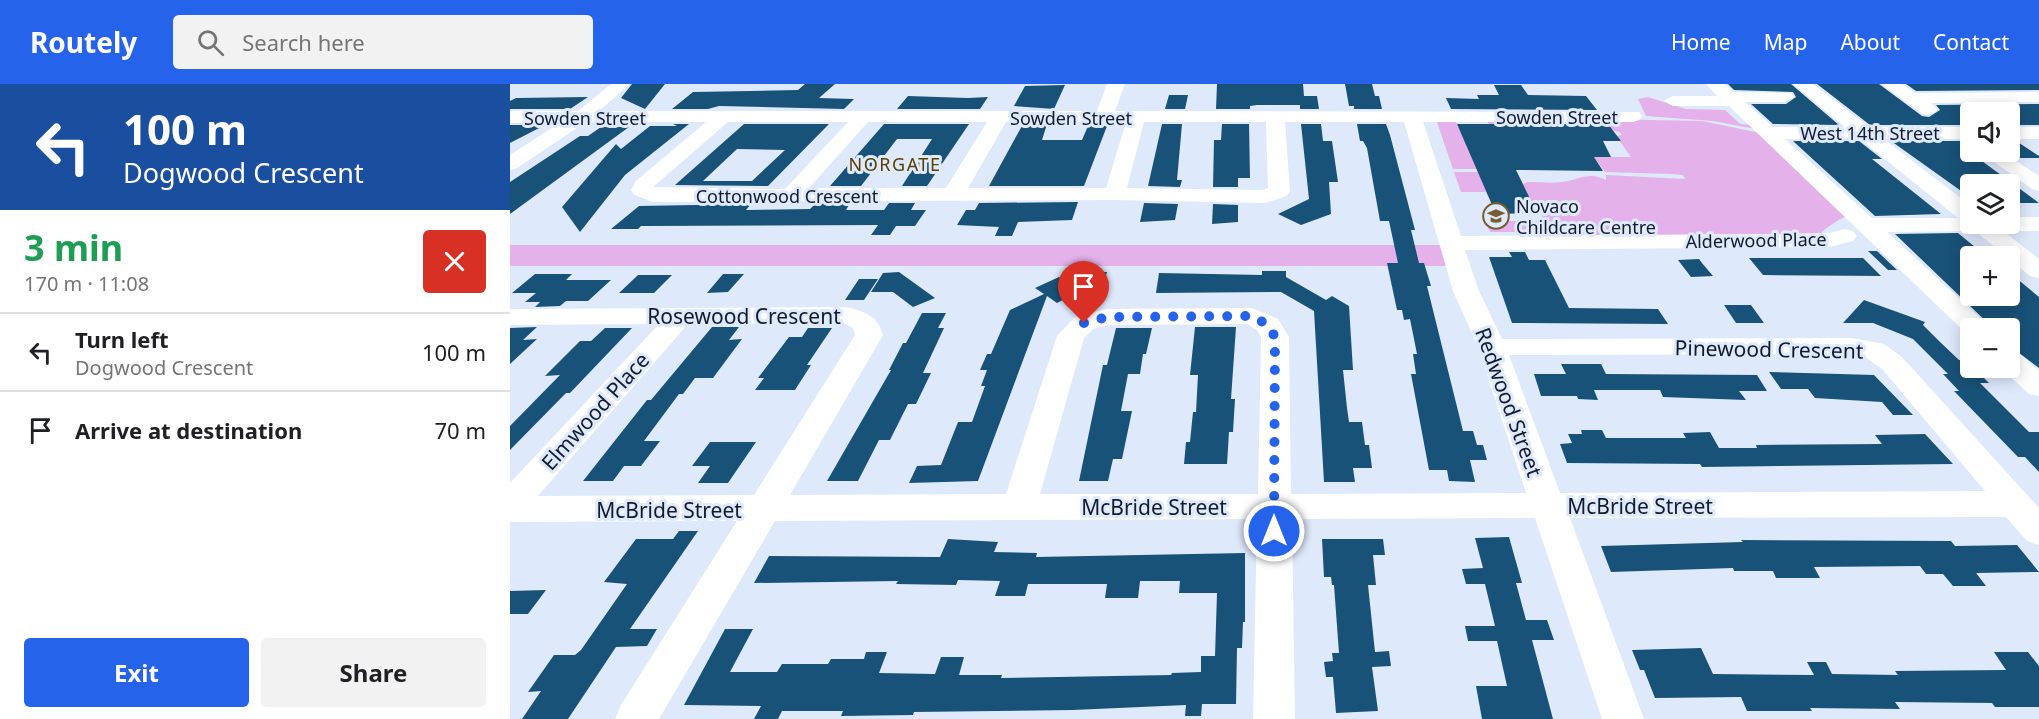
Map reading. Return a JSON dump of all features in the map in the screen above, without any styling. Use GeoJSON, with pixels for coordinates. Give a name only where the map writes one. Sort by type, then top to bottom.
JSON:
{"type":"FeatureCollection","features":[{"type":"Feature","properties":{"kind":"street"},"geometry":{"type":"LineString","coordinates":[[510,164],[582,117],[621,84]]}},
{"type":"Feature","properties":{"kind":"street"},"geometry":{"type":"LineString","coordinates":[[1103,118],[1116,84]]}},
{"type":"Feature","properties":{"kind":"street"},"geometry":{"type":"LineString","coordinates":[[1802,84],[1960,208]]}},
{"type":"Feature","properties":{"kind":"street"},"geometry":{"type":"LineString","coordinates":[[1890,84],[1960,130]]}},
{"type":"Feature","properties":{"kind":"street"},"geometry":{"type":"LineString","coordinates":[[1726,94],[1966,318]]}},
{"type":"Feature","properties":{"kind":"street"},"geometry":{"type":"LineString","coordinates":[[1673,101],[1726,94],[1785,96]]}},
{"type":"Feature","properties":{"kind":"street"},"geometry":{"type":"LineString","coordinates":[[1911,98],[2039,97]]}},
{"type":"Feature","properties":{"kind":"street","name":"Sowden Street"},"geometry":{"type":"LineString","coordinates":[[510,117],[1633,116]]}},
{"type":"Feature","properties":{"kind":"street","name":"Cottonwood Crescent"},"geometry":{"type":"LineString","coordinates":[[722,118],[644,185],[642,189],[645,193],[653,196],[1265,197],[1279,191],[1275,117]]}},
{"type":"Feature","properties":{"kind":"street","name":"Redwood Street"},"geometry":{"type":"LineString","coordinates":[[1412,117],[1466,291],[1492,346],[1623,719]]}},
{"type":"Feature","properties":{"kind":"street"},"geometry":{"type":"LineString","coordinates":[[791,195],[862,118]]}},
{"type":"Feature","properties":{"kind":"street"},"geometry":{"type":"LineString","coordinates":[[953,195],[999,118]]}},
{"type":"Feature","properties":{"kind":"street"},"geometry":{"type":"LineString","coordinates":[[1115,195],[1136,118]]}},
{"type":"Feature","properties":{"kind":"street","name":"West 14th Street"},"geometry":{"type":"LineString","coordinates":[[1770,133],[1960,135]]}},
{"type":"Feature","properties":{"kind":"street"},"geometry":{"type":"LineString","coordinates":[[2020,133],[2039,133]]}},
{"type":"Feature","properties":{"kind":"street"},"geometry":{"type":"LineString","coordinates":[[2007,162],[2034,178]]}},
{"type":"Feature","properties":{"kind":"street"},"geometry":{"type":"LineString","coordinates":[[1868,225],[1960,224]]}},
{"type":"Feature","properties":{"kind":"street"},"geometry":{"type":"LineString","coordinates":[[2020,224],[2039,224]]}},
{"type":"Feature","properties":{"kind":"street"},"geometry":{"type":"LineString","coordinates":[[1993,234],[2039,271]]}},
{"type":"Feature","properties":{"kind":"street","name":"Alderwood Place"},"geometry":{"type":"LineString","coordinates":[[1450,243],[1781,241],[1829,240],[1845,236]]}},
{"type":"Feature","properties":{"kind":"street","name":"Rosewood Crescent"},"geometry":{"type":"LineString","coordinates":[[510,317],[844,315],[859,317],[868,327],[869,334],[762,511]]}},
{"type":"Feature","properties":{"kind":"street","name":"Elmwood Place"},"geometry":{"type":"LineString","coordinates":[[510,505],[680,316]]}},
{"type":"Feature","properties":{"kind":"street"},"geometry":{"type":"LineString","coordinates":[[1019,507],[1071,336],[1084,323],[1107,317],[1252,316],[1268,325],[1275,337],[1274,719]]}},
{"type":"Feature","properties":{"kind":"street","name":"Pinewood Crescent"},"geometry":{"type":"LineString","coordinates":[[1492,346],[1852,346],[1874,350],[1892,363],[2039,531]]}},
{"type":"Feature","properties":{"kind":"street"},"geometry":{"type":"LineString","coordinates":[[2020,369],[2039,387]]}},
{"type":"Feature","properties":{"kind":"street","name":"McBride Street"},"geometry":{"type":"LineString","coordinates":[[510,510],[762,511],[1019,507],[2015,504]]}},
{"type":"Feature","properties":{"kind":"street"},"geometry":{"type":"LineString","coordinates":[[636,719],[762,511]]}},
{"type":"Feature","properties":{"kind":"shaded area"},"geometry":{"type":"Polygon","coordinates":[[[1648,97],[1686,109],[1725,110],[1740,124],[1752,125],[1756,129],[1713,121],[1646,116],[1638,99],[1648,97]]]}},
{"type":"Feature","properties":{"kind":"shaded area"},"geometry":{"type":"Polygon","coordinates":[[[1593,120],[1702,121],[1760,133],[1846,216],[1819,235],[1547,235],[1546,232],[1490,232],[1485,221],[1541,221],[1543,219],[1529,198],[1489,198],[1486,192],[1461,192],[1454,172],[1517,172],[1523,184],[1563,182],[1591,176],[1606,180],[1606,175],[1685,179],[1683,175],[1672,174],[1605,172],[1594,157],[1631,157],[1616,136],[1622,135],[1619,132],[1597,126],[1593,120]]]}},
{"type":"Feature","properties":{"kind":"shaded area"},"geometry":{"type":"Polygon","coordinates":[[[1455,121],[1459,128],[1491,127],[1487,121],[1495,121],[1501,125],[1477,169],[1453,169],[1437,122],[1455,121]]]}},
{"type":"Feature","properties":{"kind":"shaded area"},"geometry":{"type":"Polygon","coordinates":[[[510,245],[1448,245],[1455,266],[510,266],[510,245]]]}},
{"type":"Feature","properties":{"kind":"building"},"geometry":{"type":"Polygon","coordinates":[[[632,84],[665,84],[645,109],[621,98],[632,84]]]}},
{"type":"Feature","properties":{"kind":"building"},"geometry":{"type":"Polygon","coordinates":[[[805,84],[835,84],[819,98],[854,99],[844,109],[719,106],[708,109],[672,109],[693,92],[798,90],[805,84]]]}},
{"type":"Feature","properties":{"kind":"building"},"geometry":{"type":"Polygon","coordinates":[[[1217,84],[1303,84],[1304,96],[1317,96],[1319,109],[1300,109],[1300,105],[1257,105],[1250,106],[1250,109],[1216,109],[1217,84]]]}},
{"type":"Feature","properties":{"kind":"building"},"geometry":{"type":"Polygon","coordinates":[[[1345,84],[1372,84],[1375,96],[1379,96],[1382,109],[1354,109],[1354,106],[1349,106],[1345,84]]]}},
{"type":"Feature","properties":{"kind":"building"},"geometry":{"type":"Polygon","coordinates":[[[1728,84],[1791,84],[1839,125],[1773,124],[1751,104],[1786,104],[1796,97],[1793,92],[1734,90],[1728,84]]]}},
{"type":"Feature","properties":{"kind":"building"},"geometry":{"type":"Polygon","coordinates":[[[1817,84],[1879,84],[1922,116],[1929,117],[1940,110],[1936,105],[1960,105],[1960,125],[1870,125],[1817,84]]]}},
{"type":"Feature","properties":{"kind":"building"},"geometry":{"type":"Polygon","coordinates":[[[1906,84],[2039,84],[2039,90],[1916,91],[1906,84]]]}},
{"type":"Feature","properties":{"kind":"building"},"geometry":{"type":"Polygon","coordinates":[[[1065,85],[1054,109],[1014,106],[1025,86],[1065,85]]]}},
{"type":"Feature","properties":{"kind":"building"},"geometry":{"type":"Polygon","coordinates":[[[1494,85],[1521,85],[1528,95],[1586,96],[1597,110],[1451,109],[1446,98],[1479,99],[1477,95],[1499,95],[1494,85]]]}},
{"type":"Feature","properties":{"kind":"building"},"geometry":{"type":"Polygon","coordinates":[[[1169,95],[1188,95],[1185,109],[1165,109],[1169,95]]]}},
{"type":"Feature","properties":{"kind":"building"},"geometry":{"type":"Polygon","coordinates":[[[908,96],[988,97],[980,109],[897,109],[908,96]]]}},
{"type":"Feature","properties":{"kind":"building"},"geometry":{"type":"Polygon","coordinates":[[[588,97],[570,109],[510,109],[510,101],[516,98],[588,97]]]}},
{"type":"Feature","properties":{"kind":"building"},"geometry":{"type":"Polygon","coordinates":[[[2020,104],[2039,104],[2039,125],[2020,125],[2020,104]]]}},
{"type":"Feature","properties":{"kind":"building"},"geometry":{"type":"Polygon","coordinates":[[[673,124],[689,124],[625,175],[580,232],[562,207],[616,144],[621,149],[650,126],[677,126],[673,124]]]}},
{"type":"Feature","properties":{"kind":"building"},"geometry":{"type":"Polygon","coordinates":[[[744,124],[829,124],[768,186],[675,185],[744,124]],[[737,149],[703,181],[752,181],[785,150],[737,149]]]}},
{"type":"Feature","properties":{"kind":"building"},"geometry":{"type":"Polygon","coordinates":[[[884,124],[969,124],[927,186],[902,186],[932,139],[897,139],[861,186],[830,186],[884,124]]]}},
{"type":"Feature","properties":{"kind":"building"},"geometry":{"type":"Polygon","coordinates":[[[1023,124],[1047,124],[1042,140],[1082,140],[1088,126],[1107,126],[1084,186],[989,186],[1023,124]]]}},
{"type":"Feature","properties":{"kind":"building"},"geometry":{"type":"Polygon","coordinates":[[[1162,124],[1182,124],[1177,180],[1182,180],[1180,187],[1148,186],[1162,124]]]}},
{"type":"Feature","properties":{"kind":"building"},"geometry":{"type":"Polygon","coordinates":[[[1222,124],[1249,124],[1250,178],[1238,178],[1238,187],[1213,187],[1214,140],[1221,140],[1222,124]]]}},
{"type":"Feature","properties":{"kind":"building"},"geometry":{"type":"Polygon","coordinates":[[[1301,124],[1321,124],[1323,141],[1332,141],[1338,182],[1329,182],[1331,214],[1301,225],[1278,214],[1309,199],[1301,124]]]}},
{"type":"Feature","properties":{"kind":"building"},"geometry":{"type":"Polygon","coordinates":[[[1357,124],[1386,124],[1390,135],[1415,230],[1411,230],[1419,263],[1424,263],[1431,286],[1427,286],[1463,431],[1473,431],[1477,445],[1483,445],[1487,460],[1470,460],[1475,482],[1449,481],[1447,470],[1429,470],[1411,374],[1416,374],[1413,354],[1417,354],[1410,319],[1404,320],[1402,310],[1397,310],[1387,263],[1398,263],[1389,221],[1380,221],[1367,148],[1363,141],[1360,141],[1357,124]]]}},
{"type":"Feature","properties":{"kind":"building"},"geometry":{"type":"Polygon","coordinates":[[[1457,124],[1608,124],[1621,141],[1603,141],[1611,157],[1594,157],[1603,171],[1516,170],[1537,213],[1496,214],[1457,124]]]}},
{"type":"Feature","properties":{"kind":"building"},"geometry":{"type":"Polygon","coordinates":[[[510,125],[545,125],[510,143],[510,125]]]}},
{"type":"Feature","properties":{"kind":"building"},"geometry":{"type":"Polygon","coordinates":[[[601,127],[629,127],[510,214],[510,182],[580,136],[588,136],[601,127]]]}},
{"type":"Feature","properties":{"kind":"building"},"geometry":{"type":"Polygon","coordinates":[[[1793,141],[1859,141],[1882,159],[1872,159],[1941,214],[1875,216],[1793,141]]]}},
{"type":"Feature","properties":{"kind":"building"},"geometry":{"type":"Polygon","coordinates":[[[1891,141],[1960,141],[1960,162],[1983,162],[2000,174],[1960,174],[1960,190],[1891,141]]]}},
{"type":"Feature","properties":{"kind":"building"},"geometry":{"type":"Polygon","coordinates":[[[2020,144],[2039,156],[2039,158],[2020,158],[2020,144]]]}},
{"type":"Feature","properties":{"kind":"building"},"geometry":{"type":"Polygon","coordinates":[[[2020,189],[2039,203],[2020,203],[2020,189]]]}},
{"type":"Feature","properties":{"kind":"building"},"geometry":{"type":"Polygon","coordinates":[[[1078,202],[1072,220],[1018,222],[1012,236],[995,236],[999,227],[957,225],[966,210],[975,210],[979,203],[1078,202]]]}},
{"type":"Feature","properties":{"kind":"building"},"geometry":{"type":"Polygon","coordinates":[[[850,203],[846,210],[884,210],[889,203],[915,203],[911,210],[926,210],[915,226],[896,226],[890,235],[871,235],[878,225],[641,226],[638,229],[611,229],[639,206],[751,204],[746,210],[810,209],[815,204],[850,203]]]}},
{"type":"Feature","properties":{"kind":"building"},"geometry":{"type":"Polygon","coordinates":[[[1144,203],[1178,204],[1175,220],[1140,222],[1144,203]]]}},
{"type":"Feature","properties":{"kind":"building"},"geometry":{"type":"Polygon","coordinates":[[[1213,204],[1238,205],[1238,222],[1212,224],[1213,204]]]}},
{"type":"Feature","properties":{"kind":"building"},"geometry":{"type":"Polygon","coordinates":[[[1958,233],[1974,246],[1960,246],[1960,296],[1895,234],[1958,233]]]}},
{"type":"Feature","properties":{"kind":"building"},"geometry":{"type":"Polygon","coordinates":[[[1868,251],[1877,251],[1897,270],[1888,270],[1868,251]]]}},
{"type":"Feature","properties":{"kind":"building"},"geometry":{"type":"Polygon","coordinates":[[[1509,252],[1525,252],[1529,260],[1545,260],[1569,308],[1658,309],[1668,324],[1512,323],[1489,257],[1512,257],[1509,252]]]}},
{"type":"Feature","properties":{"kind":"building"},"geometry":{"type":"Polygon","coordinates":[[[1749,258],[1863,258],[1881,276],[1763,275],[1749,258]]]}},
{"type":"Feature","properties":{"kind":"building"},"geometry":{"type":"Polygon","coordinates":[[[1699,259],[1713,276],[1691,277],[1678,260],[1699,259]]]}},
{"type":"Feature","properties":{"kind":"building"},"geometry":{"type":"Polygon","coordinates":[[[1262,271],[1286,271],[1286,277],[1326,300],[1332,296],[1349,306],[1353,370],[1343,370],[1347,408],[1349,422],[1362,422],[1365,445],[1369,445],[1372,468],[1353,468],[1355,482],[1324,482],[1314,311],[1281,292],[1156,293],[1159,273],[1262,275],[1262,271]]]}},
{"type":"Feature","properties":{"kind":"building"},"geometry":{"type":"Polygon","coordinates":[[[899,272],[935,298],[913,307],[893,292],[871,292],[883,273],[899,272]]]}},
{"type":"Feature","properties":{"kind":"building"},"geometry":{"type":"Polygon","coordinates":[[[1087,272],[1107,272],[1101,293],[1080,293],[1087,272]]]}},
{"type":"Feature","properties":{"kind":"building"},"geometry":{"type":"Polygon","coordinates":[[[535,274],[572,274],[566,280],[611,280],[588,301],[566,301],[560,306],[535,307],[540,302],[525,302],[536,293],[512,293],[535,274]]]}},
{"type":"Feature","properties":{"kind":"building"},"geometry":{"type":"Polygon","coordinates":[[[723,274],[744,274],[728,292],[707,293],[723,274]]]}},
{"type":"Feature","properties":{"kind":"building"},"geometry":{"type":"Polygon","coordinates":[[[638,275],[672,275],[654,293],[619,293],[638,275]]]}},
{"type":"Feature","properties":{"kind":"building"},"geometry":{"type":"Polygon","coordinates":[[[1059,277],[1080,291],[1057,303],[1047,296],[978,481],[909,483],[917,466],[941,465],[958,422],[972,422],[985,386],[981,386],[987,370],[980,370],[987,354],[991,354],[1010,310],[1044,294],[1035,288],[1059,277]]]}},
{"type":"Feature","properties":{"kind":"building"},"geometry":{"type":"Polygon","coordinates":[[[859,279],[878,279],[864,300],[845,300],[859,279]]]}},
{"type":"Feature","properties":{"kind":"building"},"geometry":{"type":"Polygon","coordinates":[[[2020,281],[2039,297],[2039,368],[2020,354],[2020,318],[1983,318],[1970,306],[2020,306],[2020,281]]]}},
{"type":"Feature","properties":{"kind":"building"},"geometry":{"type":"Polygon","coordinates":[[[1864,300],[1925,322],[1923,325],[1960,360],[1960,378],[1984,378],[1989,383],[1980,383],[2029,432],[2039,432],[2039,472],[2025,457],[2018,457],[1954,391],[1959,391],[1943,374],[1948,374],[1913,339],[1873,323],[1843,323],[1864,300]]]}},
{"type":"Feature","properties":{"kind":"building"},"geometry":{"type":"Polygon","coordinates":[[[1724,305],[1751,305],[1764,323],[1736,323],[1724,305]]]}},
{"type":"Feature","properties":{"kind":"building"},"geometry":{"type":"Polygon","coordinates":[[[922,313],[946,313],[938,328],[944,328],[923,373],[931,373],[916,404],[908,404],[890,440],[879,440],[858,481],[827,481],[891,370],[889,370],[903,343],[906,343],[922,313]]]}},
{"type":"Feature","properties":{"kind":"building"},"geometry":{"type":"Polygon","coordinates":[[[537,327],[523,340],[537,339],[510,364],[510,328],[537,327]]]}},
{"type":"Feature","properties":{"kind":"building"},"geometry":{"type":"Polygon","coordinates":[[[712,327],[739,327],[729,340],[742,339],[713,378],[695,378],[683,394],[679,394],[644,441],[660,441],[641,466],[624,466],[613,481],[583,481],[647,400],[651,400],[712,327]]]}},
{"type":"Feature","properties":{"kind":"building"},"geometry":{"type":"Polygon","coordinates":[[[1195,327],[1236,327],[1231,399],[1235,399],[1233,432],[1229,432],[1227,464],[1184,464],[1186,442],[1190,442],[1193,412],[1196,412],[1198,375],[1190,375],[1195,327]]]}},
{"type":"Feature","properties":{"kind":"building"},"geometry":{"type":"Polygon","coordinates":[[[605,328],[632,328],[570,393],[566,393],[510,450],[510,426],[560,375],[545,376],[580,341],[591,341],[605,328]]]}},
{"type":"Feature","properties":{"kind":"building"},"geometry":{"type":"Polygon","coordinates":[[[808,328],[832,328],[807,365],[811,365],[795,390],[755,390],[764,378],[758,378],[789,337],[802,337],[808,328]]]}},
{"type":"Feature","properties":{"kind":"building"},"geometry":{"type":"Polygon","coordinates":[[[1116,328],[1152,328],[1146,354],[1143,354],[1140,374],[1128,374],[1121,411],[1132,411],[1122,459],[1113,459],[1108,481],[1079,481],[1103,365],[1107,365],[1116,328]]]}},
{"type":"Feature","properties":{"kind":"building"},"geometry":{"type":"Polygon","coordinates":[[[1561,364],[1601,364],[1606,374],[1757,375],[1767,391],[1739,391],[1746,400],[1663,397],[1660,390],[1594,390],[1598,400],[1578,399],[1577,396],[1541,396],[1534,374],[1566,374],[1561,364]]]}},
{"type":"Feature","properties":{"kind":"building"},"geometry":{"type":"Polygon","coordinates":[[[1769,372],[1874,375],[1913,415],[1893,415],[1882,402],[1815,398],[1808,389],[1781,389],[1769,372]]]}},
{"type":"Feature","properties":{"kind":"building"},"geometry":{"type":"Polygon","coordinates":[[[1581,430],[1602,430],[1606,438],[1686,438],[1683,433],[1710,432],[1719,448],[1757,448],[1756,445],[1882,444],[1875,435],[1925,434],[1953,464],[1702,467],[1700,464],[1567,463],[1560,444],[1572,443],[1568,434],[1582,434],[1581,430]]]}},
{"type":"Feature","properties":{"kind":"building"},"geometry":{"type":"Polygon","coordinates":[[[710,442],[756,442],[728,483],[698,483],[710,466],[692,466],[710,442]]]}},
{"type":"Feature","properties":{"kind":"building"},"geometry":{"type":"Polygon","coordinates":[[[679,531],[698,531],[630,629],[657,629],[647,646],[616,647],[568,719],[522,719],[541,691],[528,692],[554,655],[575,655],[581,650],[627,584],[604,582],[636,539],[673,539],[679,531]]]}},
{"type":"Feature","properties":{"kind":"building"},"geometry":{"type":"Polygon","coordinates":[[[1509,537],[1522,583],[1516,583],[1526,620],[1547,620],[1554,640],[1532,640],[1553,719],[1482,719],[1476,686],[1507,686],[1497,641],[1468,641],[1465,626],[1495,626],[1485,584],[1466,584],[1462,569],[1483,568],[1475,538],[1509,537]]]}},
{"type":"Feature","properties":{"kind":"building"},"geometry":{"type":"Polygon","coordinates":[[[948,539],[998,542],[994,552],[1037,553],[1036,557],[1245,553],[1245,622],[1243,622],[1242,648],[1237,648],[1236,704],[1202,704],[1201,716],[1185,716],[1186,705],[1073,710],[914,712],[913,715],[841,716],[843,711],[782,711],[778,719],[754,719],[761,706],[684,705],[725,629],[753,629],[730,672],[777,672],[782,664],[828,664],[831,659],[864,659],[866,652],[887,652],[879,673],[935,674],[941,657],[964,657],[959,675],[1002,675],[1001,678],[1171,675],[1172,673],[1201,672],[1201,656],[1215,656],[1217,593],[1179,593],[1180,581],[1140,581],[1138,598],[1105,598],[1107,584],[1028,584],[1025,596],[995,596],[1000,581],[958,580],[956,585],[896,584],[898,581],[754,583],[769,556],[940,557],[948,539]]]}},
{"type":"Feature","properties":{"kind":"building"},"geometry":{"type":"Polygon","coordinates":[[[1322,539],[1383,539],[1385,555],[1373,555],[1376,585],[1368,585],[1375,652],[1389,651],[1391,666],[1372,667],[1378,711],[1336,713],[1333,677],[1326,677],[1324,662],[1333,661],[1332,653],[1339,653],[1334,585],[1332,585],[1331,577],[1324,577],[1322,539]]]}},
{"type":"Feature","properties":{"kind":"building"},"geometry":{"type":"Polygon","coordinates":[[[1741,540],[1951,541],[1955,546],[2017,545],[2039,572],[1976,573],[1986,586],[1953,586],[1943,574],[1926,574],[1920,566],[1814,567],[1820,578],[1776,578],[1773,571],[1734,571],[1733,568],[1611,572],[1601,546],[1743,542],[1741,540]]]}},
{"type":"Feature","properties":{"kind":"building"},"geometry":{"type":"Polygon","coordinates":[[[546,590],[528,614],[510,614],[510,591],[546,590]]]}},
{"type":"Feature","properties":{"kind":"building"},"geometry":{"type":"Polygon","coordinates":[[[1701,648],[1713,674],[1814,675],[1807,662],[1826,662],[1832,674],[1898,675],[1895,671],[2006,670],[1994,652],[2028,652],[2039,666],[2039,707],[1995,707],[1992,703],[1895,702],[1900,709],[1810,708],[1812,711],[1747,711],[1741,697],[1655,698],[1644,670],[1640,670],[1632,650],[1701,648]]]}},
{"type":"Feature","properties":{"kind":"place","name":"Novaco Childcare Centre"},"geometry":{"type":"Point","coordinates":[1496,216]}},
{"type":"Feature","properties":{"kind":"district","name":"NORGATE"},"geometry":{"type":"Point","coordinates":[895,164]}},
{"type":"Feature","properties":{"kind":"route"},"geometry":{"type":"LineString","coordinates":[[1084,323],[1107,317],[1252,316],[1268,325],[1275,337],[1274,531]]}}]}
